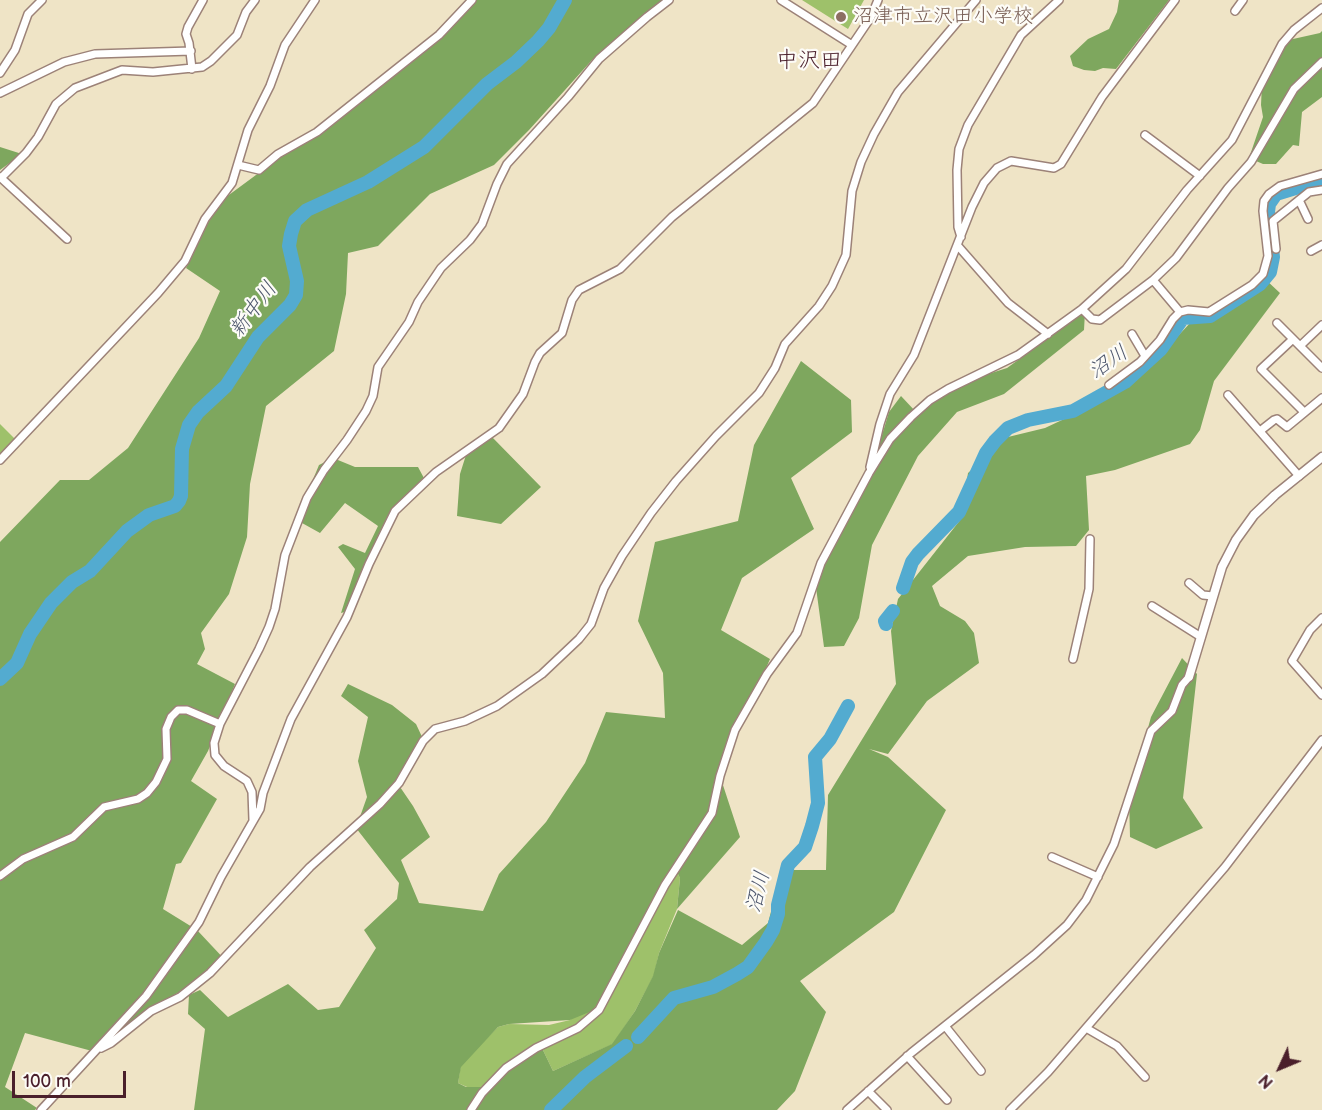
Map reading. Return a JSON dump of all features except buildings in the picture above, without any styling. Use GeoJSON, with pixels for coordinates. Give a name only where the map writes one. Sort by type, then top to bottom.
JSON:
{"type":"FeatureCollection","features":[{"type":"Feature","properties":{"kind":"street"},"geometry":{"type":"LineString","coordinates":[[0,73],[15,50],[28,14],[42,0]]}},
{"type":"Feature","properties":{"kind":"street"},"geometry":{"type":"LineString","coordinates":[[192,69],[191,51],[186,34],[203,0]]}},
{"type":"Feature","properties":{"kind":"street"},"geometry":{"type":"LineString","coordinates":[[67,239],[0,177],[26,153],[38,137],[56,104],[75,88],[122,70],[153,72],[202,67],[237,35],[246,12],[255,0]]}},
{"type":"Feature","properties":{"kind":"street"},"geometry":{"type":"LineString","coordinates":[[0,460],[185,261],[205,219],[232,183],[248,130],[270,87],[285,45],[315,0]]}},
{"type":"Feature","properties":{"kind":"street"},"geometry":{"type":"LineString","coordinates":[[238,165],[259,170],[278,154],[317,132],[439,35],[472,0]]}},
{"type":"Feature","properties":{"kind":"street"},"geometry":{"type":"LineString","coordinates":[[253,820],[252,792],[247,781],[224,766],[215,755],[214,744],[220,724],[259,649],[275,609],[286,553],[307,498],[366,411],[374,396],[378,368],[409,322],[418,302],[441,268],[470,240],[482,224],[507,164],[599,59],[669,0]]}},
{"type":"Feature","properties":{"kind":"street"},"geometry":{"type":"LineString","coordinates":[[781,0],[852,45]]}},
{"type":"Feature","properties":{"kind":"street"},"geometry":{"type":"LineString","coordinates":[[41,1110],[146,996],[199,922],[260,809],[263,793],[291,719],[347,617],[369,564],[395,511],[436,472],[500,428],[523,394],[540,353],[562,333],[572,300],[579,291],[620,269],[672,217],[813,103],[871,17],[878,0]]}},
{"type":"Feature","properties":{"kind":"street"},"geometry":{"type":"LineString","coordinates":[[96,1050],[111,1043],[151,1011],[180,997],[210,973],[310,867],[380,804],[399,783],[423,741],[435,729],[465,721],[497,706],[543,674],[579,639],[591,624],[604,588],[622,556],[651,513],[676,481],[759,393],[775,368],[785,344],[819,306],[832,286],[846,255],[852,191],[861,162],[874,134],[898,92],[976,0]]}},
{"type":"Feature","properties":{"kind":"street"},"geometry":{"type":"LineString","coordinates":[[961,237],[958,227],[957,170],[959,149],[968,124],[1021,35],[1059,0]]}},
{"type":"Feature","properties":{"kind":"street"},"geometry":{"type":"LineString","coordinates":[[869,473],[880,424],[891,394],[914,355],[972,207],[984,183],[998,168],[1011,161],[1054,168],[1060,164],[1102,97],[1174,0]]}},
{"type":"Feature","properties":{"kind":"street"},"geometry":{"type":"LineString","coordinates":[[1235,11],[1244,0]]}},
{"type":"Feature","properties":{"kind":"street"},"geometry":{"type":"LineString","coordinates":[[471,1110],[482,1093],[506,1068],[536,1048],[578,1028],[599,1010],[665,885],[712,813],[726,754],[735,730],[767,674],[797,633],[821,563],[869,473],[890,439],[930,400],[1018,356],[1082,309],[1126,269],[1186,190],[1232,140],[1282,44],[1294,30],[1322,8]]}},
{"type":"Feature","properties":{"kind":"street"},"geometry":{"type":"LineString","coordinates":[[0,93],[64,62],[95,54],[191,51]]}},
{"type":"Feature","properties":{"kind":"street"},"geometry":{"type":"LineString","coordinates":[[1082,309],[1092,318],[1100,320],[1153,280],[1176,258],[1228,188],[1251,162],[1294,89],[1322,62]]}},
{"type":"Feature","properties":{"kind":"street"},"geometry":{"type":"LineString","coordinates":[[1145,135],[1200,176]]}},
{"type":"Feature","properties":{"kind":"street"},"geometry":{"type":"LineString","coordinates":[[1108,385],[1145,356],[1180,312],[1188,310],[1209,312],[1252,285],[1263,274],[1268,256],[1264,201],[1280,186],[1322,174]]}},
{"type":"Feature","properties":{"kind":"street"},"geometry":{"type":"LineString","coordinates":[[1276,249],[1273,221],[1309,192],[1322,190]]}},
{"type":"Feature","properties":{"kind":"street"},"geometry":{"type":"LineString","coordinates":[[1299,200],[1308,219]]}},
{"type":"Feature","properties":{"kind":"street"},"geometry":{"type":"LineString","coordinates":[[1311,251],[1322,245]]}},
{"type":"Feature","properties":{"kind":"street"},"geometry":{"type":"LineString","coordinates":[[958,246],[1008,303],[1048,334]]}},
{"type":"Feature","properties":{"kind":"street"},"geometry":{"type":"LineString","coordinates":[[1153,280],[1180,312]]}},
{"type":"Feature","properties":{"kind":"street"},"geometry":{"type":"LineString","coordinates":[[1277,323],[1322,369]]}},
{"type":"Feature","properties":{"kind":"street"},"geometry":{"type":"LineString","coordinates":[[1300,346],[1322,325]]}},
{"type":"Feature","properties":{"kind":"street"},"geometry":{"type":"LineString","coordinates":[[1132,334],[1145,356]]}},
{"type":"Feature","properties":{"kind":"street"},"geometry":{"type":"LineString","coordinates":[[1293,339],[1261,369],[1305,412]]}},
{"type":"Feature","properties":{"kind":"street"},"geometry":{"type":"LineString","coordinates":[[1228,395],[1299,476]]}},
{"type":"Feature","properties":{"kind":"street"},"geometry":{"type":"LineString","coordinates":[[1260,431],[1277,419],[1287,427],[1322,398]]}},
{"type":"Feature","properties":{"kind":"street"},"geometry":{"type":"LineString","coordinates":[[847,1110],[907,1056],[1034,956],[1067,925],[1086,900],[1114,844],[1151,731],[1172,711],[1182,685],[1189,677],[1222,567],[1236,540],[1254,516],[1275,495],[1322,457]]}},
{"type":"Feature","properties":{"kind":"street"},"geometry":{"type":"LineString","coordinates":[[1073,659],[1089,589],[1090,539]]}},
{"type":"Feature","properties":{"kind":"street"},"geometry":{"type":"LineString","coordinates":[[1189,583],[1203,595],[1213,596]]}},
{"type":"Feature","properties":{"kind":"street"},"geometry":{"type":"LineString","coordinates":[[1152,606],[1201,637]]}},
{"type":"Feature","properties":{"kind":"street"},"geometry":{"type":"LineString","coordinates":[[1322,618],[1310,630],[1292,661],[1322,694]]}},
{"type":"Feature","properties":{"kind":"street"},"geometry":{"type":"LineString","coordinates":[[0,876],[23,859],[73,837],[104,807],[138,799],[147,794],[156,782],[167,759],[166,729],[171,717],[178,710],[187,710],[220,724]]}},
{"type":"Feature","properties":{"kind":"street"},"geometry":{"type":"LineString","coordinates":[[1010,1110],[1048,1072],[1226,867],[1322,740]]}},
{"type":"Feature","properties":{"kind":"street"},"geometry":{"type":"LineString","coordinates":[[1052,856],[1098,877]]}},
{"type":"Feature","properties":{"kind":"street"},"geometry":{"type":"LineString","coordinates":[[945,1026],[981,1071]]}},
{"type":"Feature","properties":{"kind":"street"},"geometry":{"type":"LineString","coordinates":[[1086,1028],[1117,1046],[1145,1077]]}},
{"type":"Feature","properties":{"kind":"street"},"geometry":{"type":"LineString","coordinates":[[907,1056],[947,1100]]}},
{"type":"Feature","properties":{"kind":"street"},"geometry":{"type":"LineString","coordinates":[[868,1091],[887,1110]]}},
{"type":"Feature","properties":{"kind":"green space"},"geometry":{"type":"Polygon","coordinates":[[[472,0],[666,0],[592,60],[494,165],[430,194],[378,246],[348,253],[346,294],[334,351],[266,406],[250,484],[247,537],[229,594],[201,633],[205,649],[197,664],[235,684],[208,751],[191,781],[217,799],[181,863],[176,864],[163,909],[197,930],[227,962],[136,1019],[92,1051],[25,1033],[5,1087],[37,1108],[35,1110],[0,1110],[0,542],[60,480],[89,480],[128,448],[199,338],[220,291],[186,268],[218,203],[336,116],[435,38],[472,0]]]}},
{"type":"Feature","properties":{"kind":"green space"},"geometry":{"type":"Polygon","coordinates":[[[802,0],[864,0],[848,29],[802,0]]]}},
{"type":"Feature","properties":{"kind":"green space"},"geometry":{"type":"Polygon","coordinates":[[[1119,0],[1169,0],[1116,69],[1103,68],[1095,71],[1073,66],[1070,56],[1088,39],[1109,29],[1117,12],[1119,0]]]}},
{"type":"Feature","properties":{"kind":"green space"},"geometry":{"type":"Polygon","coordinates":[[[1322,31],[1322,97],[1302,112],[1299,146],[1293,145],[1276,164],[1263,164],[1249,158],[1263,117],[1262,84],[1284,41],[1322,31]]]}},
{"type":"Feature","properties":{"kind":"green space"},"geometry":{"type":"Polygon","coordinates":[[[0,147],[22,154],[0,170],[0,147]]]}},
{"type":"Feature","properties":{"kind":"green space"},"geometry":{"type":"Polygon","coordinates":[[[1265,279],[1280,293],[1214,381],[1200,430],[1190,444],[1115,470],[1086,476],[1089,530],[1076,546],[1025,547],[968,556],[932,586],[940,606],[965,621],[974,633],[979,663],[927,701],[888,754],[869,749],[888,757],[946,810],[894,912],[800,981],[826,1012],[795,1091],[777,1110],[194,1110],[205,1029],[188,1014],[189,995],[200,990],[228,1017],[288,984],[318,1010],[339,1007],[376,948],[364,930],[397,899],[399,883],[356,828],[367,797],[358,761],[368,717],[341,696],[348,684],[392,705],[416,724],[423,739],[398,784],[430,837],[401,860],[419,903],[483,911],[499,874],[546,822],[585,763],[606,712],[665,718],[663,673],[638,621],[655,542],[738,521],[754,445],[801,361],[851,400],[852,432],[791,478],[814,529],[742,578],[721,630],[770,659],[720,776],[740,837],[677,909],[680,878],[677,872],[643,919],[628,962],[592,1011],[570,1020],[509,1024],[498,1027],[461,1067],[458,1083],[466,1087],[482,1087],[541,1046],[553,1071],[612,1044],[635,1011],[653,976],[659,953],[678,910],[742,945],[768,923],[782,870],[826,870],[828,795],[896,684],[891,631],[898,599],[961,519],[968,473],[1008,437],[1045,428],[1111,397],[1192,321],[1244,302],[1265,279]]]}},
{"type":"Feature","properties":{"kind":"green space"},"geometry":{"type":"Polygon","coordinates":[[[1085,312],[1084,330],[1004,394],[957,412],[918,456],[872,545],[859,618],[844,646],[824,647],[815,580],[872,468],[889,412],[901,396],[916,412],[941,389],[1007,368],[1085,312]]]}},
{"type":"Feature","properties":{"kind":"green space"},"geometry":{"type":"Polygon","coordinates":[[[0,424],[17,441],[0,459],[0,424]]]}},
{"type":"Feature","properties":{"kind":"green space"},"geometry":{"type":"Polygon","coordinates":[[[492,437],[541,487],[501,524],[457,516],[460,474],[466,455],[492,437]]]}},
{"type":"Feature","properties":{"kind":"green space"},"geometry":{"type":"Polygon","coordinates":[[[333,458],[355,467],[418,467],[425,480],[395,511],[351,610],[341,613],[355,569],[338,547],[343,544],[365,553],[378,526],[345,503],[320,533],[302,523],[302,506],[319,465],[333,458]]]}},
{"type":"Feature","properties":{"kind":"green space"},"geometry":{"type":"Polygon","coordinates":[[[1182,658],[1197,674],[1183,798],[1203,828],[1156,849],[1130,837],[1129,796],[1151,717],[1182,658]]]}},
{"type":"Feature","properties":{"kind":"green space"},"geometry":{"type":"Polygon","coordinates":[[[677,872],[680,878],[677,909],[659,953],[654,975],[635,1011],[613,1044],[553,1071],[541,1046],[482,1087],[467,1087],[458,1083],[461,1064],[498,1027],[509,1024],[549,1025],[570,1020],[651,909],[666,879],[677,872]]]}},
{"type":"Feature","properties":{"kind":"waterway","name":"新中川"},"geometry":{"type":"LineString","coordinates":[[0,679],[17,663],[30,634],[51,603],[72,582],[90,571],[127,531],[149,515],[175,506],[179,501],[182,449],[189,425],[198,412],[226,386],[258,337],[290,305],[296,295],[297,281],[289,246],[295,221],[307,210],[368,182],[424,147],[487,84],[516,62],[538,41],[549,28],[565,0]]}},
{"type":"Feature","properties":{"kind":"waterway","name":"沼川"},"geometry":{"type":"LineString","coordinates":[[903,588],[912,562],[959,512],[986,453],[1008,428],[1028,420],[1073,411],[1125,382],[1161,349],[1183,318],[1210,316],[1260,284],[1270,272],[1273,257],[1269,204],[1276,194],[1322,180]]}},
{"type":"Feature","properties":{"kind":"waterway","name":"沼川"},"geometry":{"type":"LineString","coordinates":[[886,624],[885,621],[893,611]]}},
{"type":"Feature","properties":{"kind":"waterway","name":"沼川"},"geometry":{"type":"LineString","coordinates":[[638,1037],[674,998],[713,987],[737,974],[748,967],[766,942],[778,914],[788,865],[805,847],[812,826],[818,803],[815,757],[830,739],[848,706]]}},
{"type":"Feature","properties":{"kind":"waterway","name":"沼川"},"geometry":{"type":"LineString","coordinates":[[551,1110],[585,1077],[626,1046]]}},
{"type":"Feature","properties":{"kind":"place","name":"沼津市立沢田小学校"},"geometry":{"type":"Point","coordinates":[841,17]}},
{"type":"Feature","properties":{"kind":"district","name":"中沢田"},"geometry":{"type":"Point","coordinates":[809,61]}}]}
